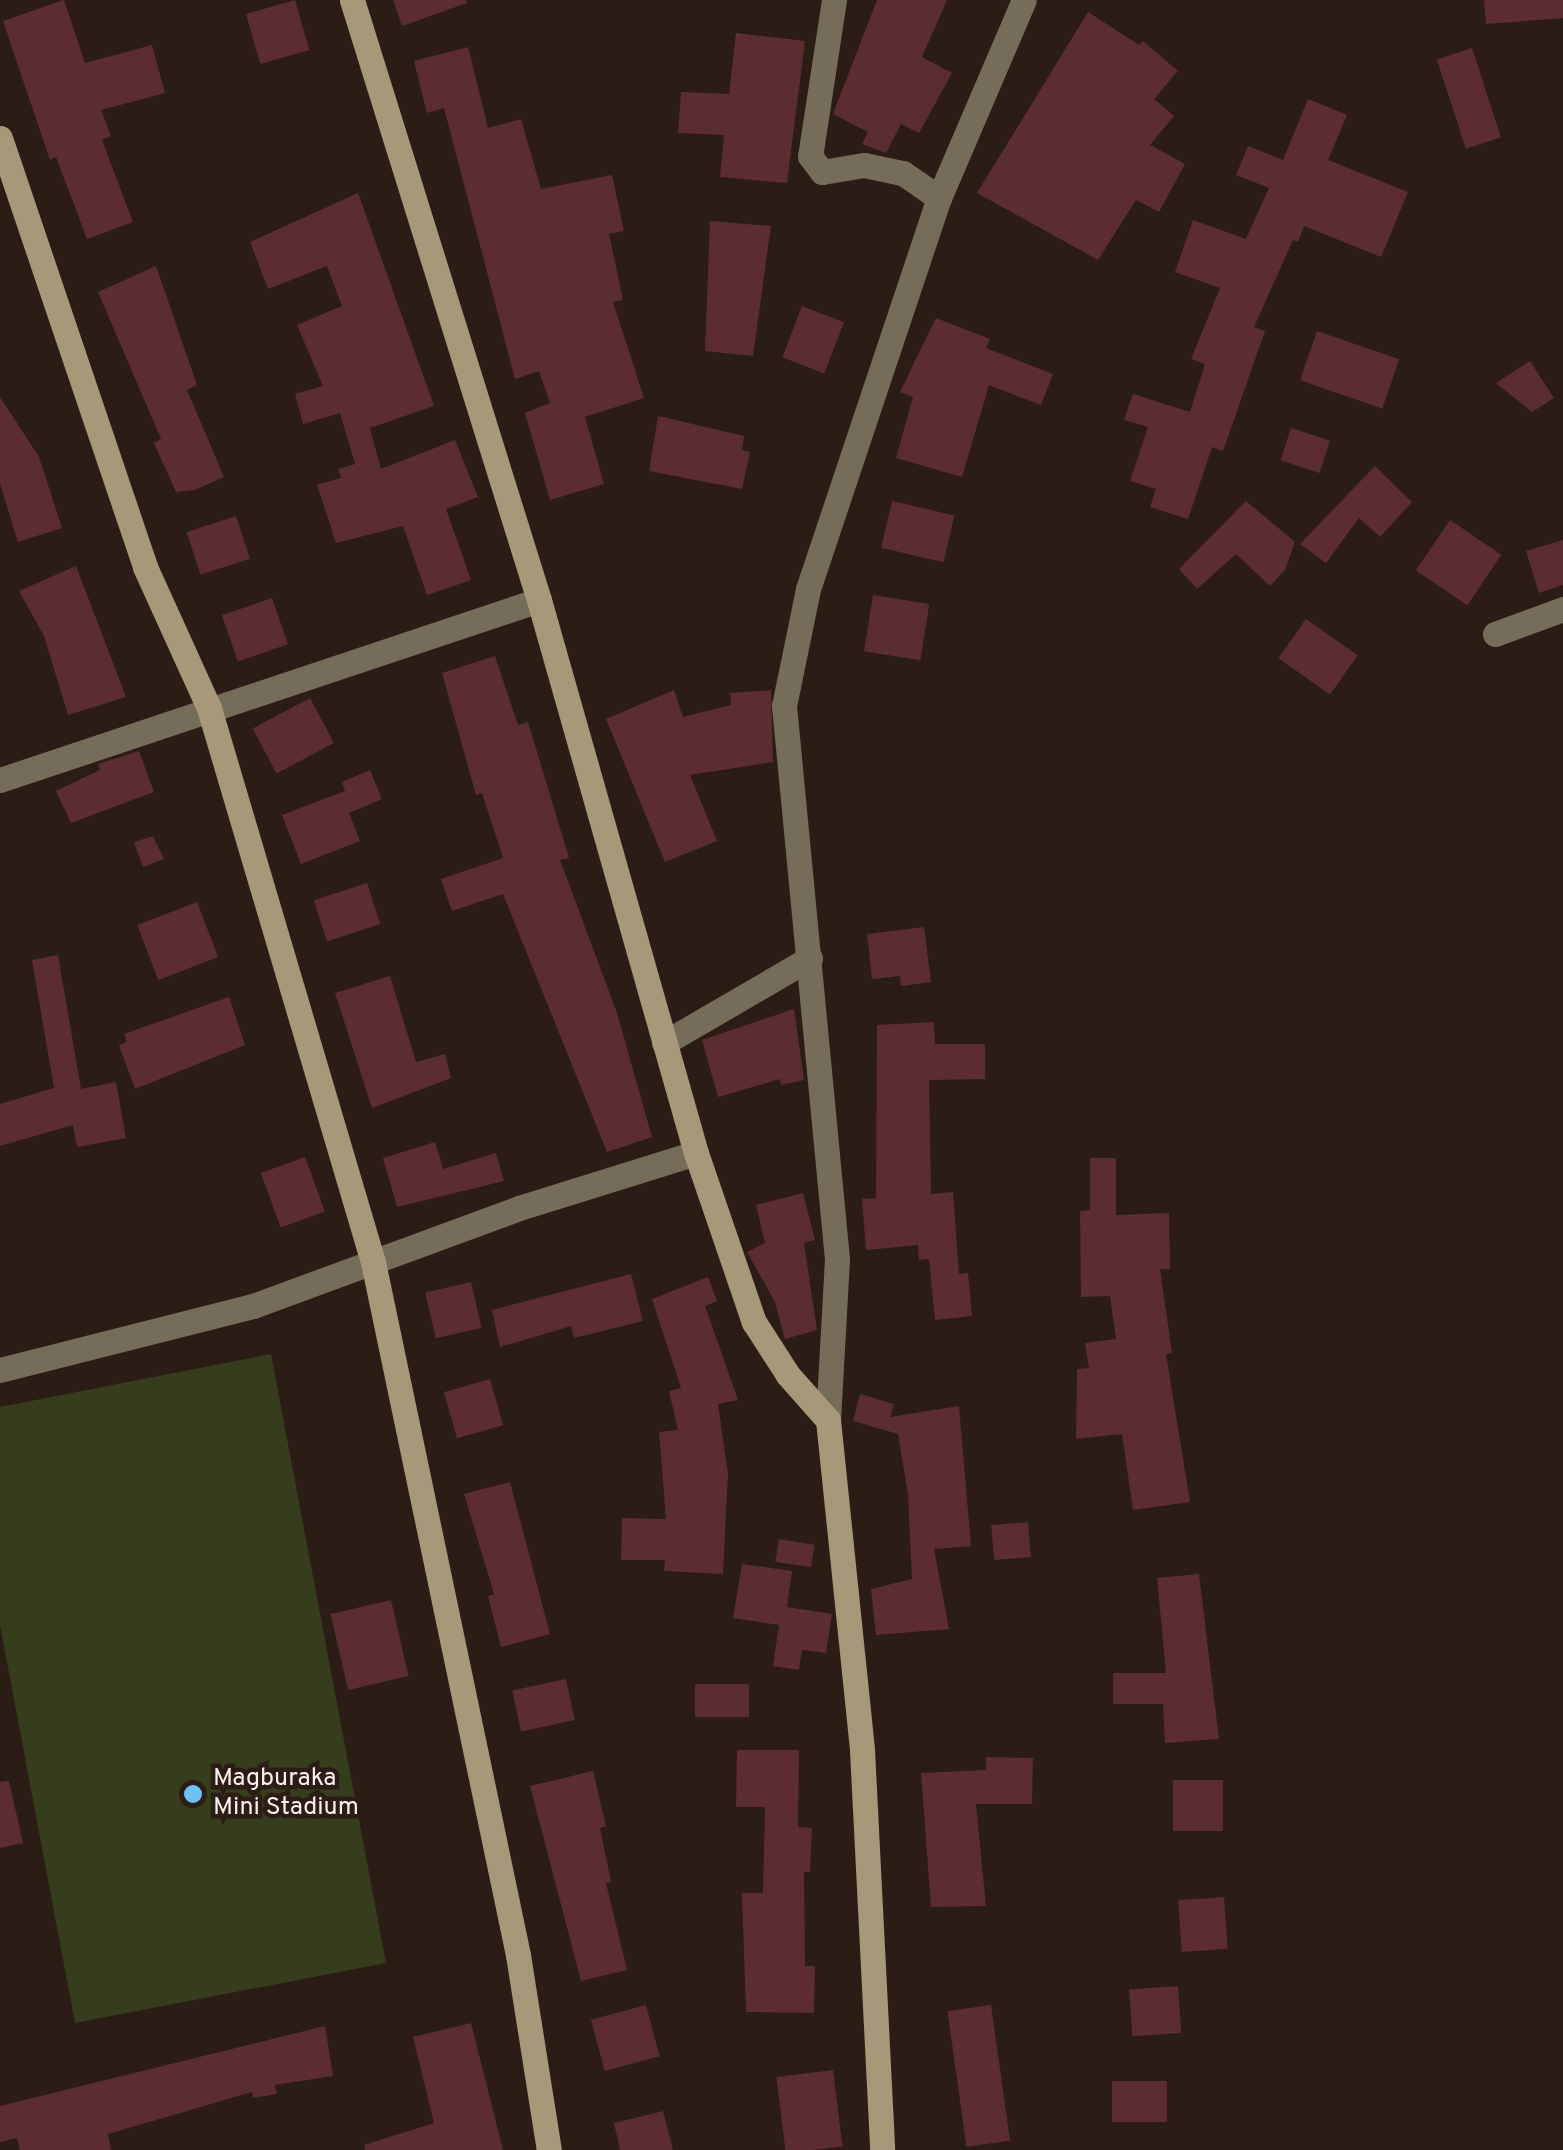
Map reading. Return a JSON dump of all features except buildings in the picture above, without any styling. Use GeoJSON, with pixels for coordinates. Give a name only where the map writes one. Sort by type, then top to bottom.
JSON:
{"type":"FeatureCollection","features":[{"type":"Feature","properties":{"kind":"street"},"geometry":{"type":"LineString","coordinates":[[352,0],[539,600],[696,1153],[754,1322],[788,1375],[828,1420]]}},
{"type":"Feature","properties":{"kind":"street"},"geometry":{"type":"LineString","coordinates":[[834,0],[810,156],[822,172],[864,164],[902,173],[939,198]]}},
{"type":"Feature","properties":{"kind":"street"},"geometry":{"type":"LineString","coordinates":[[882,2150],[862,1750],[828,1420],[836,1259],[784,706],[808,589],[939,198],[1024,0]]}},
{"type":"Feature","properties":{"kind":"street"},"geometry":{"type":"LineString","coordinates":[[0,138],[145,567],[208,708],[373,1262],[518,1956],[549,2150]]}},
{"type":"Feature","properties":{"kind":"street"},"geometry":{"type":"LineString","coordinates":[[0,780],[539,600]]}},
{"type":"Feature","properties":{"kind":"street"},"geometry":{"type":"LineString","coordinates":[[1495,634],[1563,609]]}},
{"type":"Feature","properties":{"kind":"street"},"geometry":{"type":"LineString","coordinates":[[664,1043],[810,958]]}},
{"type":"Feature","properties":{"kind":"street"},"geometry":{"type":"LineString","coordinates":[[0,1370],[253,1306],[696,1153]]}},
{"type":"Feature","properties":{"kind":"green space","name":"Magburaka Mini Stadium"},"geometry":{"type":"Polygon","coordinates":[[[271,1354],[386,1963],[75,2023],[0,1625],[0,1407],[271,1354]]]}},
{"type":"Feature","properties":{"kind":"place","name":"Magburaka Mini Stadium"},"geometry":{"type":"Point","coordinates":[193,1794]}}]}
